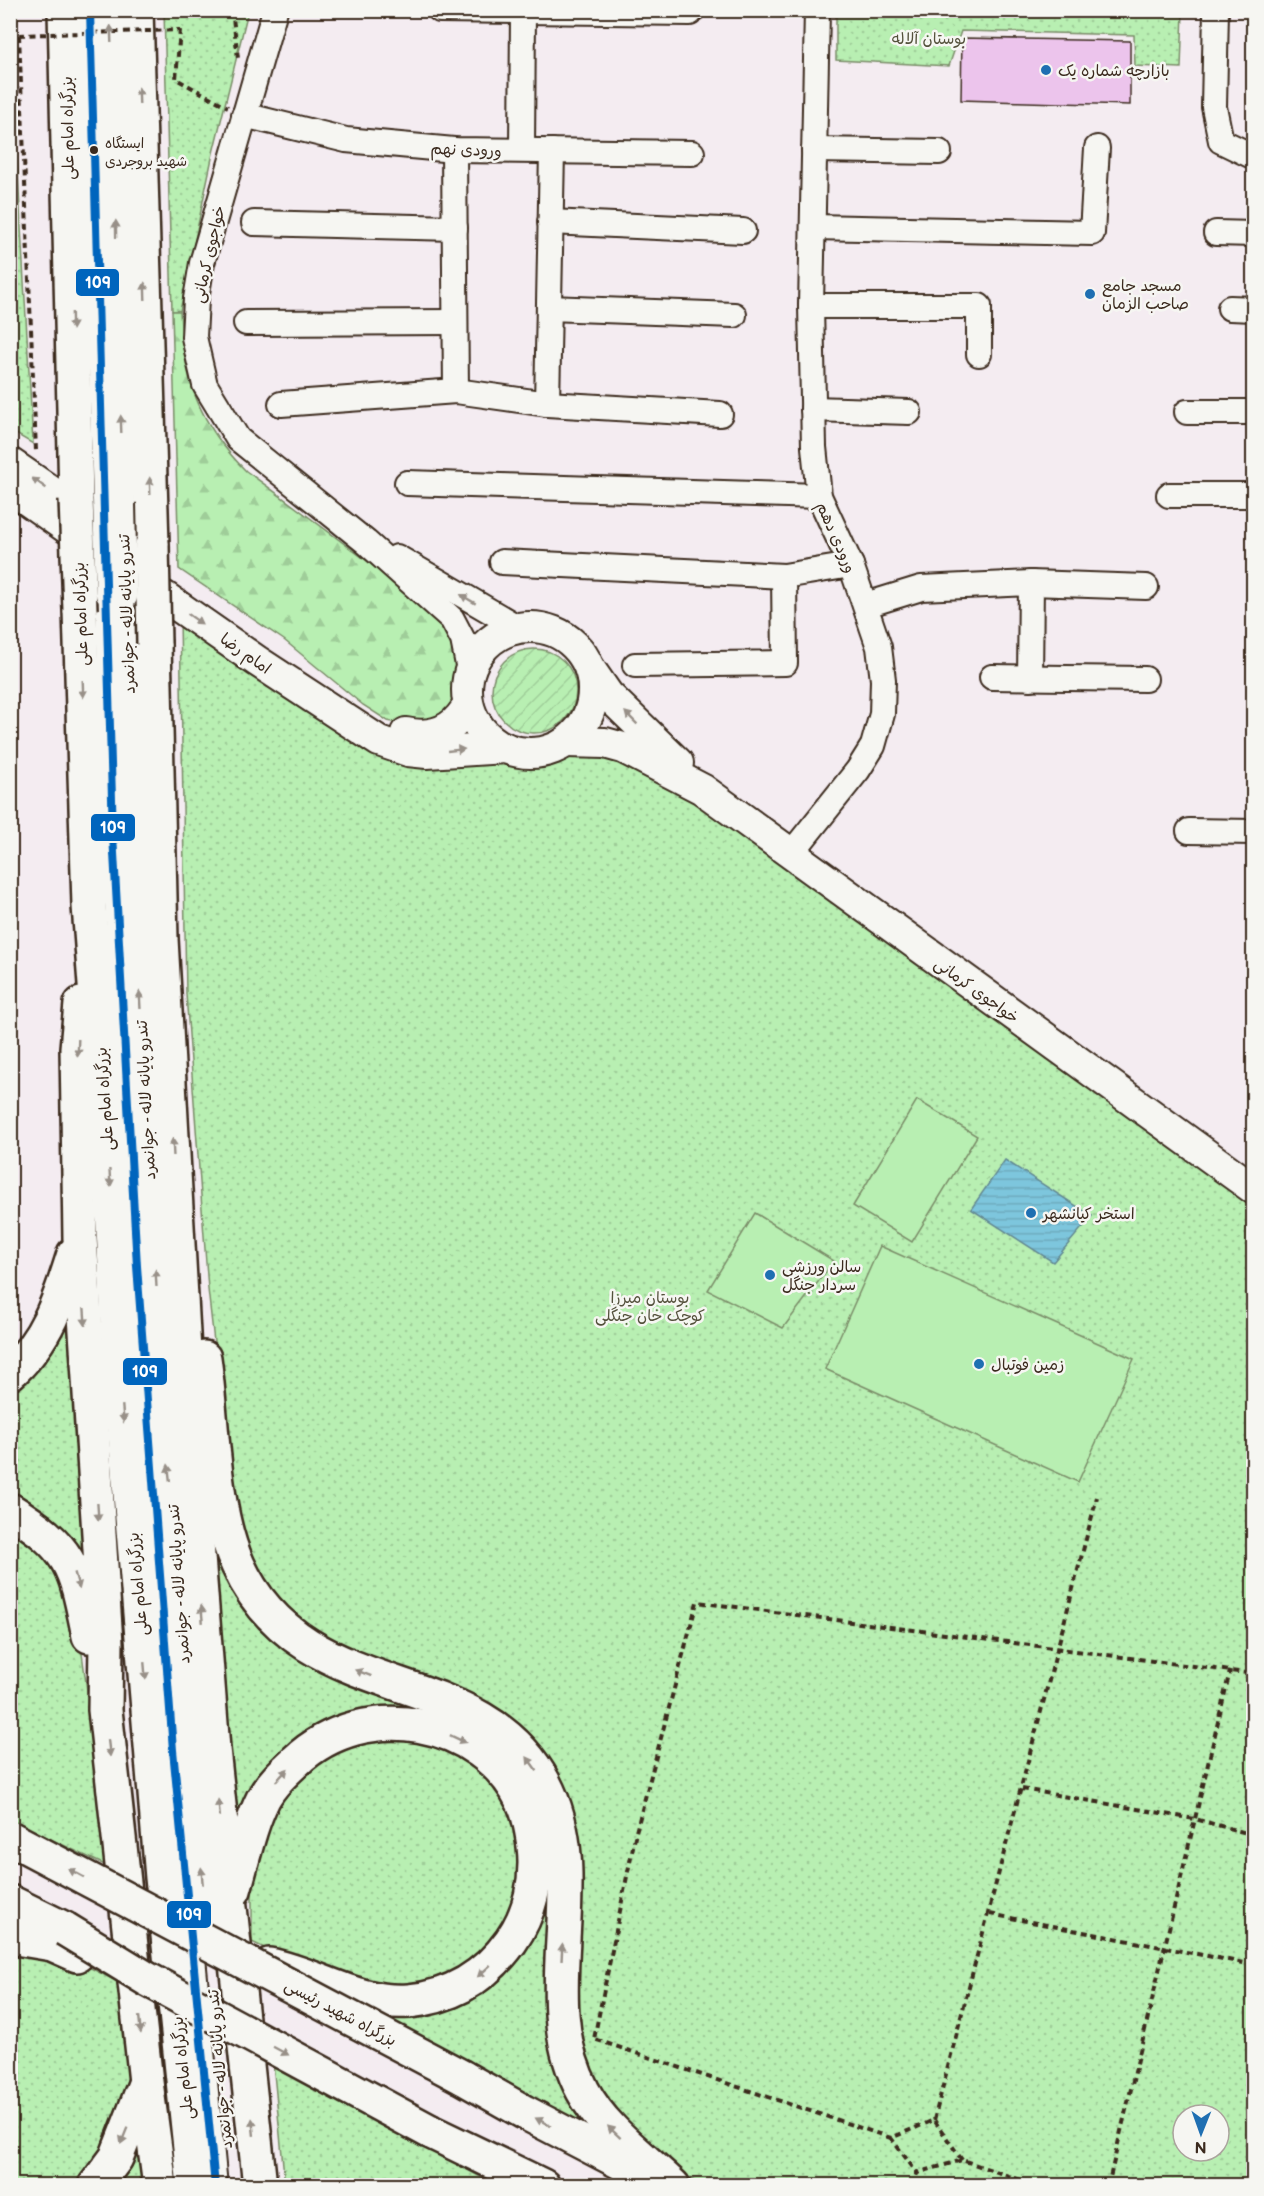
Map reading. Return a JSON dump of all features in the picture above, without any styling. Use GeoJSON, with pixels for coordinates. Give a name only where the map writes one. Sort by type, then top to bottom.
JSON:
{"type":"FeatureCollection","features":[{"type":"Feature","properties":{"kind":"highway"},"geometry":{"type":"LineString","coordinates":[[42,10],[43,26],[66,100]]}},
{"type":"Feature","properties":{"kind":"highway","name":"بزرگراه امام علی"},"geometry":{"type":"LineString","coordinates":[[65,10],[66,100],[101,501],[80,610],[89,906],[112,1207],[122,1397],[162,1878],[194,2186]]}},
{"type":"Feature","properties":{"kind":"highway"},"geometry":{"type":"LineString","coordinates":[[136,10],[161,939],[198,1559],[229,1906],[260,2186]]}},
{"type":"Feature","properties":{"kind":"highway"},"geometry":{"type":"LineString","coordinates":[[89,906],[77,1048],[80,1238],[106,1643],[105,1710]]}},
{"type":"Feature","properties":{"kind":"highway"},"geometry":{"type":"LineString","coordinates":[[178,1233],[196,1306],[223,1511],[231,1549],[244,1577],[270,1615],[312,1650],[362,1672],[445,1700],[500,1731],[531,1762],[553,1802],[564,1851],[561,2005],[574,2071],[583,2092],[607,2126],[672,2186]]}},
{"type":"Feature","properties":{"kind":"highway"},"geometry":{"type":"LineString","coordinates":[[10,1373],[46,1331],[56,1311],[80,1238]]}},
{"type":"Feature","properties":{"kind":"highway"},"geometry":{"type":"LineString","coordinates":[[10,1510],[43,1530],[63,1552],[74,1572],[105,1710],[146,2082],[160,2186]]}},
{"type":"Feature","properties":{"kind":"highway"},"geometry":{"type":"LineString","coordinates":[[229,1906],[253,1826],[264,1798],[285,1771],[316,1744],[350,1729],[393,1722],[416,1724],[466,1742],[487,1756],[517,1791],[525,1805],[532,1831],[536,1866],[530,1903],[516,1933],[499,1958],[477,1978],[454,1990],[407,2001],[377,1999],[348,1993],[273,1965],[246,1961]]}},
{"type":"Feature","properties":{"kind":"highway","name":"بزرگراه شهید رئیسی"},"geometry":{"type":"LineString","coordinates":[[10,1838],[246,1961],[629,2168],[672,2186]]}},
{"type":"Feature","properties":{"kind":"highway"},"geometry":{"type":"LineString","coordinates":[[10,1902],[71,1942],[147,1979],[431,2132],[543,2186]]}},
{"type":"Feature","properties":{"kind":"highway"},"geometry":{"type":"LineString","coordinates":[[10,1937],[52,1944],[71,1942]]}},
{"type":"Feature","properties":{"kind":"highway"},"geometry":{"type":"LineString","coordinates":[[95,2186],[116,2158],[146,2082]]}},
{"type":"Feature","properties":{"kind":"highway"},"geometry":{"type":"LineString","coordinates":[[478,2156],[512,2186]]}},
{"type":"Feature","properties":{"kind":"main road","name":"امام رضا"},"geometry":{"type":"LineString","coordinates":[[10,463],[24,485],[248,655],[373,738],[391,746],[427,753],[506,748]]}},
{"type":"Feature","properties":{"kind":"main road","name":"امام رضا"},"geometry":{"type":"LineString","coordinates":[[24,485],[383,726],[411,734],[433,734],[450,727],[468,705]]}},
{"type":"Feature","properties":{"kind":"main road"},"geometry":{"type":"LineString","coordinates":[[590,669],[593,701],[583,724],[566,742],[550,750],[532,753],[506,748],[483,733],[468,705],[466,686],[470,670],[477,654],[490,641],[506,631],[519,628],[540,627],[556,632],[571,641],[608,695],[702,789]]}},
{"type":"Feature","properties":{"kind":"main road"},"geometry":{"type":"LineString","coordinates":[[566,742],[605,743],[623,748],[702,789]]}},
{"type":"Feature","properties":{"kind":"main road","name":"خواجوی کرمانی"},"geometry":{"type":"LineString","coordinates":[[702,789],[790,855],[1254,1189]]}},
{"type":"Feature","properties":{"kind":"street"},"geometry":{"type":"LineString","coordinates":[[90,10],[101,501]]}},
{"type":"Feature","properties":{"kind":"street","name":"تندرو پایانه لاله - جوانمرد"},"geometry":{"type":"LineString","coordinates":[[110,10],[101,501],[116,595],[167,1455],[224,2138],[232,2186]]}},
{"type":"Feature","properties":{"kind":"street","name":"خواجوی کرمانی"},"geometry":{"type":"LineString","coordinates":[[275,10],[202,263],[196,299],[194,337],[205,385],[238,439],[366,542]]}},
{"type":"Feature","properties":{"kind":"street"},"geometry":{"type":"LineString","coordinates":[[440,10],[690,13]]}},
{"type":"Feature","properties":{"kind":"street","name":"ورودی دهم"},"geometry":{"type":"LineString","coordinates":[[790,855],[873,746],[882,714],[883,680],[879,647],[851,565],[819,496],[813,409],[811,306],[817,10]]}},
{"type":"Feature","properties":{"kind":"street"},"geometry":{"type":"LineString","coordinates":[[1216,10],[1214,107],[1221,141],[1254,157]]}},
{"type":"Feature","properties":{"kind":"street"},"geometry":{"type":"LineString","coordinates":[[522,150],[523,11]]}},
{"type":"Feature","properties":{"kind":"street","name":"ورودی نهم"},"geometry":{"type":"LineString","coordinates":[[244,116],[346,140],[454,150],[692,153]]}},
{"type":"Feature","properties":{"kind":"street"},"geometry":{"type":"LineString","coordinates":[[813,227],[1092,233],[1097,148]]}},
{"type":"Feature","properties":{"kind":"street"},"geometry":{"type":"LineString","coordinates":[[454,150],[456,391]]}},
{"type":"Feature","properties":{"kind":"street"},"geometry":{"type":"LineString","coordinates":[[814,150],[939,152]]}},
{"type":"Feature","properties":{"kind":"street"},"geometry":{"type":"LineString","coordinates":[[547,404],[552,151]]}},
{"type":"Feature","properties":{"kind":"street"},"geometry":{"type":"LineString","coordinates":[[550,222],[743,231]]}},
{"type":"Feature","properties":{"kind":"street"},"geometry":{"type":"LineString","coordinates":[[254,223],[455,228]]}},
{"type":"Feature","properties":{"kind":"street"},"geometry":{"type":"LineString","coordinates":[[1216,233],[1254,234]]}},
{"type":"Feature","properties":{"kind":"street"},"geometry":{"type":"LineString","coordinates":[[811,306],[979,306],[979,354]]}},
{"type":"Feature","properties":{"kind":"street"},"geometry":{"type":"LineString","coordinates":[[549,308],[734,315]]}},
{"type":"Feature","properties":{"kind":"street"},"geometry":{"type":"LineString","coordinates":[[246,323],[455,322]]}},
{"type":"Feature","properties":{"kind":"street"},"geometry":{"type":"LineString","coordinates":[[281,404],[456,391],[547,404],[720,414]]}},
{"type":"Feature","properties":{"kind":"street"},"geometry":{"type":"LineString","coordinates":[[813,409],[909,412]]}},
{"type":"Feature","properties":{"kind":"street"},"geometry":{"type":"LineString","coordinates":[[1187,412],[1254,412]]}},
{"type":"Feature","properties":{"kind":"street"},"geometry":{"type":"LineString","coordinates":[[407,483],[819,496]]}},
{"type":"Feature","properties":{"kind":"street"},"geometry":{"type":"LineString","coordinates":[[1169,495],[1254,495]]}},
{"type":"Feature","properties":{"kind":"street"},"geometry":{"type":"LineString","coordinates":[[366,542],[411,565],[519,628]]}},
{"type":"Feature","properties":{"kind":"street"},"geometry":{"type":"LineString","coordinates":[[366,542],[452,620],[463,640],[470,670]]}},
{"type":"Feature","properties":{"kind":"street"},"geometry":{"type":"LineString","coordinates":[[502,562],[784,576],[851,565]]}},
{"type":"Feature","properties":{"kind":"street"},"geometry":{"type":"LineString","coordinates":[[635,665],[785,663],[784,576]]}},
{"type":"Feature","properties":{"kind":"street"},"geometry":{"type":"LineString","coordinates":[[866,605],[921,588],[1031,583],[1146,586]]}},
{"type":"Feature","properties":{"kind":"street"},"geometry":{"type":"LineString","coordinates":[[1030,678],[1031,583]]}},
{"type":"Feature","properties":{"kind":"street"},"geometry":{"type":"LineString","coordinates":[[116,595],[113,835],[151,1481],[173,1750],[215,2186]]}},
{"type":"Feature","properties":{"kind":"street"},"geometry":{"type":"LineString","coordinates":[[992,677],[1145,679]]}},
{"type":"Feature","properties":{"kind":"street"},"geometry":{"type":"LineString","coordinates":[[1189,831],[1254,832]]}},
{"type":"Feature","properties":{"kind":"path"},"geometry":{"type":"LineString","coordinates":[[24,485],[19,35],[180,30],[176,79],[244,116]]}},
{"type":"Feature","properties":{"kind":"path"},"geometry":{"type":"LineString","coordinates":[[934,2121],[990,1914],[1097,1497]]}},
{"type":"Feature","properties":{"kind":"path"},"geometry":{"type":"LineString","coordinates":[[914,2186],[917,2173],[891,2138],[594,2039],[636,1832],[697,1602],[1254,1674]]}},
{"type":"Feature","properties":{"kind":"path"},"geometry":{"type":"LineString","coordinates":[[1108,2186],[1230,1671]]}},
{"type":"Feature","properties":{"kind":"path"},"geometry":{"type":"LineString","coordinates":[[1022,1789],[1195,1819],[1254,1835]]}},
{"type":"Feature","properties":{"kind":"path"},"geometry":{"type":"LineString","coordinates":[[990,1914],[1254,1965]]}},
{"type":"Feature","properties":{"kind":"path"},"geometry":{"type":"LineString","coordinates":[[891,2138],[934,2121]]}},
{"type":"Feature","properties":{"kind":"path"},"geometry":{"type":"LineString","coordinates":[[934,2121],[962,2160]]}},
{"type":"Feature","properties":{"kind":"path"},"geometry":{"type":"LineString","coordinates":[[917,2173],[962,2160],[1038,2186]]}},
{"type":"Feature","properties":{"kind":"green space"},"geometry":{"type":"Polygon","coordinates":[[[164,11],[248,11],[213,153],[180,311],[172,311],[164,11]]]}},
{"type":"Feature","properties":{"kind":"green space","name":"بوستان آلاله"},"geometry":{"type":"Polygon","coordinates":[[[836,11],[1183,11],[1181,68],[1135,66],[1134,35],[961,31],[949,66],[836,60],[836,11]]]}},
{"type":"Feature","properties":{"kind":"green space"},"geometry":{"type":"Polygon","coordinates":[[[11,47],[33,444],[11,431],[11,47]]]}},
{"type":"Feature","properties":{"kind":"green space"},"geometry":{"type":"Polygon","coordinates":[[[172,311],[180,311],[185,358],[196,398],[216,435],[230,453],[246,471],[417,598],[428,607],[446,629],[457,651],[460,671],[457,690],[446,719],[402,724],[388,721],[363,705],[284,640],[179,569],[172,311]]]}},
{"type":"Feature","properties":{"kind":"green space","name":"بوستان میرزا کوچک خان جنگلی"},"geometry":{"type":"Polygon","coordinates":[[[180,616],[356,733],[528,763],[580,752],[598,751],[660,777],[1253,1198],[1253,2185],[702,2185],[671,2169],[619,2128],[575,2048],[558,1795],[303,1634],[237,1544],[208,1289],[186,994],[180,616]]]}},
{"type":"Feature","properties":{"kind":"green space"},"geometry":{"type":"Polygon","coordinates":[[[526,649],[542,649],[558,656],[569,667],[576,683],[573,707],[564,721],[542,733],[526,733],[510,726],[499,715],[492,699],[492,683],[499,667],[510,656],[526,649]]]}},
{"type":"Feature","properties":{"kind":"green space"},"geometry":{"type":"Polygon","coordinates":[[[917,1100],[977,1136],[912,1242],[853,1206],[917,1100]]]}},
{"type":"Feature","properties":{"kind":"green space","name":"سالن ورزشی سردار جنگل"},"geometry":{"type":"Polygon","coordinates":[[[755,1213],[834,1261],[783,1328],[708,1290],[755,1213]]]}},
{"type":"Feature","properties":{"kind":"green space","name":"زمین فوتبال"},"geometry":{"type":"Polygon","coordinates":[[[880,1246],[1134,1359],[1078,1482],[825,1369],[880,1246]]]}},
{"type":"Feature","properties":{"kind":"green space"},"geometry":{"type":"Polygon","coordinates":[[[76,1279],[95,1616],[11,1498],[11,1385],[76,1279]]]}},
{"type":"Feature","properties":{"kind":"green space"},"geometry":{"type":"Polygon","coordinates":[[[200,1372],[212,1489],[221,1534],[227,1554],[253,1604],[289,1639],[332,1663],[425,1699],[469,1720],[509,1749],[540,1791],[549,1812],[556,1846],[555,1988],[556,2021],[562,2053],[573,2084],[591,2114],[617,2144],[481,2071],[427,2048],[299,1978],[357,2002],[393,2011],[409,2010],[437,2002],[486,1982],[519,1947],[538,1903],[542,1855],[532,1806],[507,1764],[469,1732],[416,1716],[399,1715],[366,1719],[326,1730],[289,1754],[262,1789],[252,1809],[238,1853],[218,1637],[200,1372]]]}},
{"type":"Feature","properties":{"kind":"green space"},"geometry":{"type":"Polygon","coordinates":[[[10,1516],[47,1545],[78,1624],[111,1868],[11,1820],[10,1516]]]}},
{"type":"Feature","properties":{"kind":"green space"},"geometry":{"type":"Polygon","coordinates":[[[370,1730],[444,1740],[519,1809],[526,1883],[479,1965],[396,1994],[295,1963],[252,1942],[252,1872],[285,1780],[370,1730]]]}},
{"type":"Feature","properties":{"kind":"green space"},"geometry":{"type":"Polygon","coordinates":[[[10,1944],[81,1963],[120,1983],[131,2068],[121,2127],[79,2185],[11,2186],[10,1944]]]}},
{"type":"Feature","properties":{"kind":"green space"},"geometry":{"type":"Polygon","coordinates":[[[273,2063],[495,2185],[285,2185],[273,2063]]]}},
{"type":"Feature","properties":{"kind":"green space"},"geometry":{"type":"Polygon","coordinates":[[[141,2113],[151,2185],[108,2186],[141,2113]]]}},
{"type":"Feature","properties":{"kind":"water","name":"استخر کیانشهر"},"geometry":{"type":"Polygon","coordinates":[[[1005,1160],[1092,1216],[1053,1262],[971,1209],[1005,1160]]]}},
{"type":"Feature","properties":{"kind":"building","name":"بازارچه شماره یک"},"geometry":{"type":"Polygon","coordinates":[[[962,38],[1130,41],[1130,105],[961,100],[962,38]]]}},
{"type":"Feature","properties":{"kind":"transit line","name":"109"},"geometry":{"type":"LineString","coordinates":[[90,10],[113,835],[137,1266],[173,1750],[215,2186]]}},
{"type":"Feature","properties":{"kind":"place","name":"بازارچه شماره یک"},"geometry":{"type":"Point","coordinates":[1046,70]}},
{"type":"Feature","properties":{"kind":"place","name":"ایستگاه شهید بروجردی"},"geometry":{"type":"Point","coordinates":[94,150]}},
{"type":"Feature","properties":{"kind":"place","name":"مسجد جامع صاحب الزمان"},"geometry":{"type":"Point","coordinates":[1090,294]}},
{"type":"Feature","properties":{"kind":"place","name":"استخر کیانشهر"},"geometry":{"type":"Point","coordinates":[1031,1213]}},
{"type":"Feature","properties":{"kind":"place","name":"سالن ورزشی سردار جنگل"},"geometry":{"type":"Point","coordinates":[770,1275]}},
{"type":"Feature","properties":{"kind":"place","name":"زمین فوتبال"},"geometry":{"type":"Point","coordinates":[979,1364]}}]}
